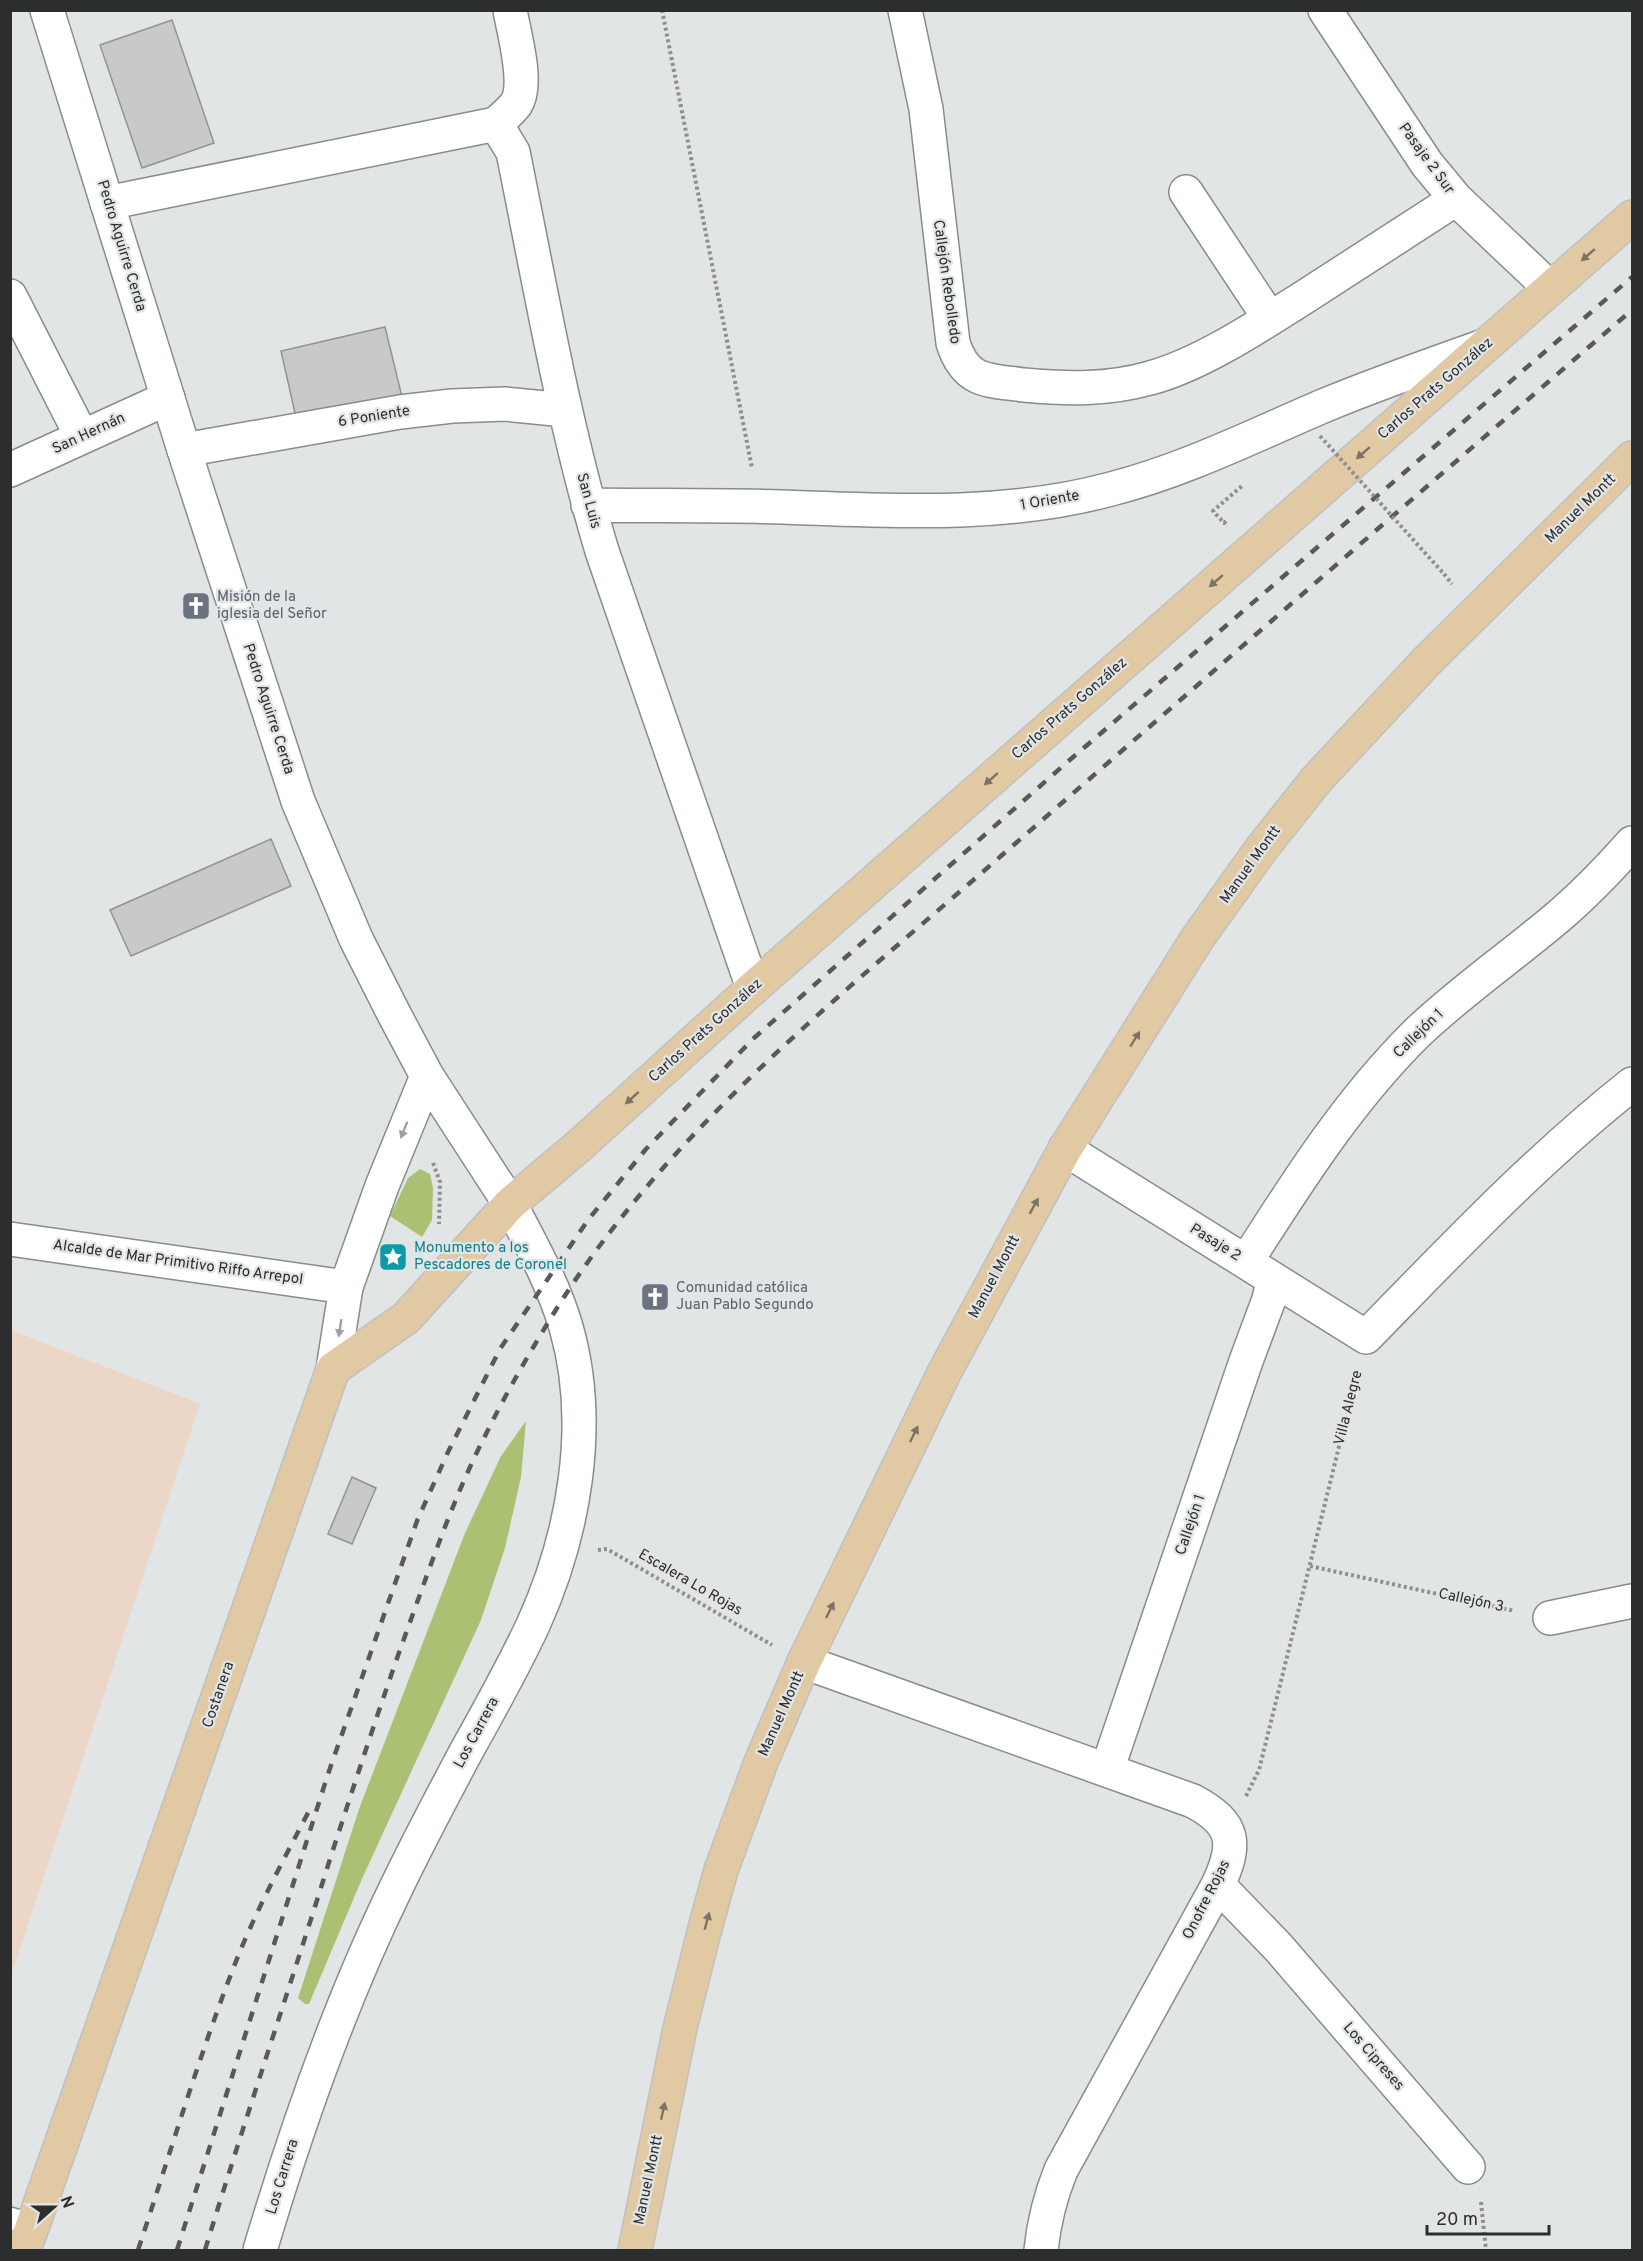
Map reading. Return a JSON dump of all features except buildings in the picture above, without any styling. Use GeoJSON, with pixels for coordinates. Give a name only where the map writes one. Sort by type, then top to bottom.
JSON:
{"type":"FeatureCollection","features":[{"type":"Feature","properties":{"kind":"main road","name":"Carlos Prats González"},"geometry":{"type":"LineString","coordinates":[[510,1204],[1632,217]]}},
{"type":"Feature","properties":{"kind":"main road","name":"Manuel Montt"},"geometry":{"type":"LineString","coordinates":[[635,2250],[680,2028],[721,1870],[761,1762],[804,1662],[944,1372],[1065,1149],[1197,939],[1262,848],[1317,779],[1426,662],[1632,458]]}},
{"type":"Feature","properties":{"kind":"main road"},"geometry":{"type":"LineString","coordinates":[[333,1369],[406,1318],[437,1281],[510,1204]]}},
{"type":"Feature","properties":{"kind":"main road","name":"Costanera"},"geometry":{"type":"LineString","coordinates":[[22,2231],[333,1369]]}},
{"type":"Feature","properties":{"kind":"street","name":"Pedro Aguirre Cerda"},"geometry":{"type":"LineString","coordinates":[[48,10],[184,450],[298,801],[356,939],[427,1076],[510,1204]]}},
{"type":"Feature","properties":{"kind":"street"},"geometry":{"type":"LineString","coordinates":[[107,203],[496,124],[516,103],[521,90],[510,10]]}},
{"type":"Feature","properties":{"kind":"street","name":"Callejón Rebolledo"},"geometry":{"type":"LineString","coordinates":[[905,10],[926,109],[949,320],[955,351],[964,369],[975,376],[990,381],[1055,388],[1111,386],[1154,377],[1218,349],[1270,319],[1456,199]]}},
{"type":"Feature","properties":{"kind":"street","name":"Pasaje 2 Sur"},"geometry":{"type":"LineString","coordinates":[[1324,10],[1427,164],[1456,199],[1550,288]]}},
{"type":"Feature","properties":{"kind":"street","name":"San Luis"},"geometry":{"type":"LineString","coordinates":[[496,124],[513,152],[565,410],[588,505],[753,988]]}},
{"type":"Feature","properties":{"kind":"street"},"geometry":{"type":"LineString","coordinates":[[1186,192],[1270,319]]}},
{"type":"Feature","properties":{"kind":"street"},"geometry":{"type":"LineString","coordinates":[[10,296],[82,437]]}},
{"type":"Feature","properties":{"kind":"street","name":"1 Oriente"},"geometry":{"type":"LineString","coordinates":[[588,505],[913,512],[972,511],[1054,501],[1110,490],[1193,463],[1371,386],[1484,346]]}},
{"type":"Feature","properties":{"kind":"street","name":"San Hernán"},"geometry":{"type":"LineString","coordinates":[[10,470],[168,398]]}},
{"type":"Feature","properties":{"kind":"street","name":"6 Poniente"},"geometry":{"type":"LineString","coordinates":[[184,450],[400,412],[452,406],[505,404],[565,410]]}},
{"type":"Feature","properties":{"kind":"street","name":"Callejón 1"},"geometry":{"type":"LineString","coordinates":[[1246,1262],[1318,1152],[1386,1067],[1443,1010],[1590,888],[1632,843]]}},
{"type":"Feature","properties":{"kind":"street"},"geometry":{"type":"LineString","coordinates":[[333,1369],[346,1287],[382,1186],[427,1076]]}},
{"type":"Feature","properties":{"kind":"street"},"geometry":{"type":"LineString","coordinates":[[1366,1337],[1497,1203],[1632,1084]]}},
{"type":"Feature","properties":{"kind":"street","name":"Pasaje 2"},"geometry":{"type":"LineString","coordinates":[[1065,1149],[1366,1337]]}},
{"type":"Feature","properties":{"kind":"street","name":"Los Carrera"},"geometry":{"type":"LineString","coordinates":[[260,2250],[307,2103],[366,1954],[424,1831],[534,1623],[548,1589],[564,1534],[575,1480],[578,1448],[579,1413],[574,1358],[567,1329],[548,1277],[510,1204]]}},
{"type":"Feature","properties":{"kind":"street","name":"Alcalde de Mar Primitivo Riffo Arrepol"},"geometry":{"type":"LineString","coordinates":[[13,1230],[346,1287]]}},
{"type":"Feature","properties":{"kind":"street","name":"Callejón 1"},"geometry":{"type":"LineString","coordinates":[[1107,1770],[1274,1280]]}},
{"type":"Feature","properties":{"kind":"street"},"geometry":{"type":"LineString","coordinates":[[1550,1618],[1632,1601]]}},
{"type":"Feature","properties":{"kind":"street"},"geometry":{"type":"LineString","coordinates":[[804,1662],[1193,1801],[1214,1814],[1226,1830]]}},
{"type":"Feature","properties":{"kind":"street","name":"Onofre Rojas"},"geometry":{"type":"LineString","coordinates":[[1041,2250],[1043,2224],[1050,2196],[1061,2170],[1218,1885],[1230,1854],[1230,1839],[1226,1830]]}},
{"type":"Feature","properties":{"kind":"street","name":"Los Cipreses"},"geometry":{"type":"LineString","coordinates":[[1218,1885],[1278,1947],[1468,2167]]}},
{"type":"Feature","properties":{"kind":"path"},"geometry":{"type":"LineString","coordinates":[[662,10],[760,507]]}},
{"type":"Feature","properties":{"kind":"path"},"geometry":{"type":"LineString","coordinates":[[1311,444],[1320,436],[1444,574]]}},
{"type":"Feature","properties":{"kind":"path"},"geometry":{"type":"LineString","coordinates":[[1233,515],[1224,523],[1213,511],[1246,482]]}},
{"type":"Feature","properties":{"kind":"path"},"geometry":{"type":"LineString","coordinates":[[412,1109],[440,1182],[437,1281]]}},
{"type":"Feature","properties":{"kind":"path","name":"Villa Alegre"},"geometry":{"type":"LineString","coordinates":[[1226,1830],[1259,1770],[1366,1337]]}},
{"type":"Feature","properties":{"kind":"path","name":"Escalera Lo Rojas"},"geometry":{"type":"LineString","coordinates":[[607,1550],[760,1638]]}},
{"type":"Feature","properties":{"kind":"path","name":"Callejón 3"},"geometry":{"type":"LineString","coordinates":[[1310,1566],[1550,1618]]}},
{"type":"Feature","properties":{"kind":"path"},"geometry":{"type":"LineString","coordinates":[[1468,2167],[1480,2201],[1486,2250]]}},
{"type":"Feature","properties":{"kind":"shaded area"},"geometry":{"type":"Polygon","coordinates":[[[11,1330],[200,1404],[11,1976],[11,1330]]]}},
{"type":"Feature","properties":{"kind":"green space"},"geometry":{"type":"Polygon","coordinates":[[[420,1169],[430,1174],[433,1188],[432,1220],[422,1237],[390,1216],[408,1178],[420,1169]]]}},
{"type":"Feature","properties":{"kind":"green space"},"geometry":{"type":"Polygon","coordinates":[[[526,1421],[521,1477],[505,1548],[481,1620],[361,1881],[309,2004],[305,2004],[298,1998],[359,1809],[465,1533],[501,1456],[526,1421]]]}},
{"type":"Feature","properties":{"kind":"railway"},"geometry":{"type":"LineString","coordinates":[[177,2250],[328,1774],[417,1521],[448,1452],[500,1349],[588,1220],[646,1149],[754,1038],[1072,758],[1632,277]]}},
{"type":"Feature","properties":{"kind":"railway"},"geometry":{"type":"LineString","coordinates":[[205,2250],[361,1766],[446,1523],[464,1480],[510,1388],[557,1308],[602,1243],[652,1181],[705,1122],[821,1012],[1632,310]]}},
{"type":"Feature","properties":{"kind":"railway"},"geometry":{"type":"LineString","coordinates":[[138,2250],[195,2074],[241,1948],[310,1809]]}},
{"type":"Feature","properties":{"kind":"place","name":"Misión de la iglesia del Señor"},"geometry":{"type":"Point","coordinates":[196,606]}},
{"type":"Feature","properties":{"kind":"place","name":"Monumento a los Pescadores de Coronel"},"geometry":{"type":"Point","coordinates":[393,1257]}},
{"type":"Feature","properties":{"kind":"place","name":"Comunidad católica Juan Pablo Segundo"},"geometry":{"type":"Point","coordinates":[655,1297]}}]}
